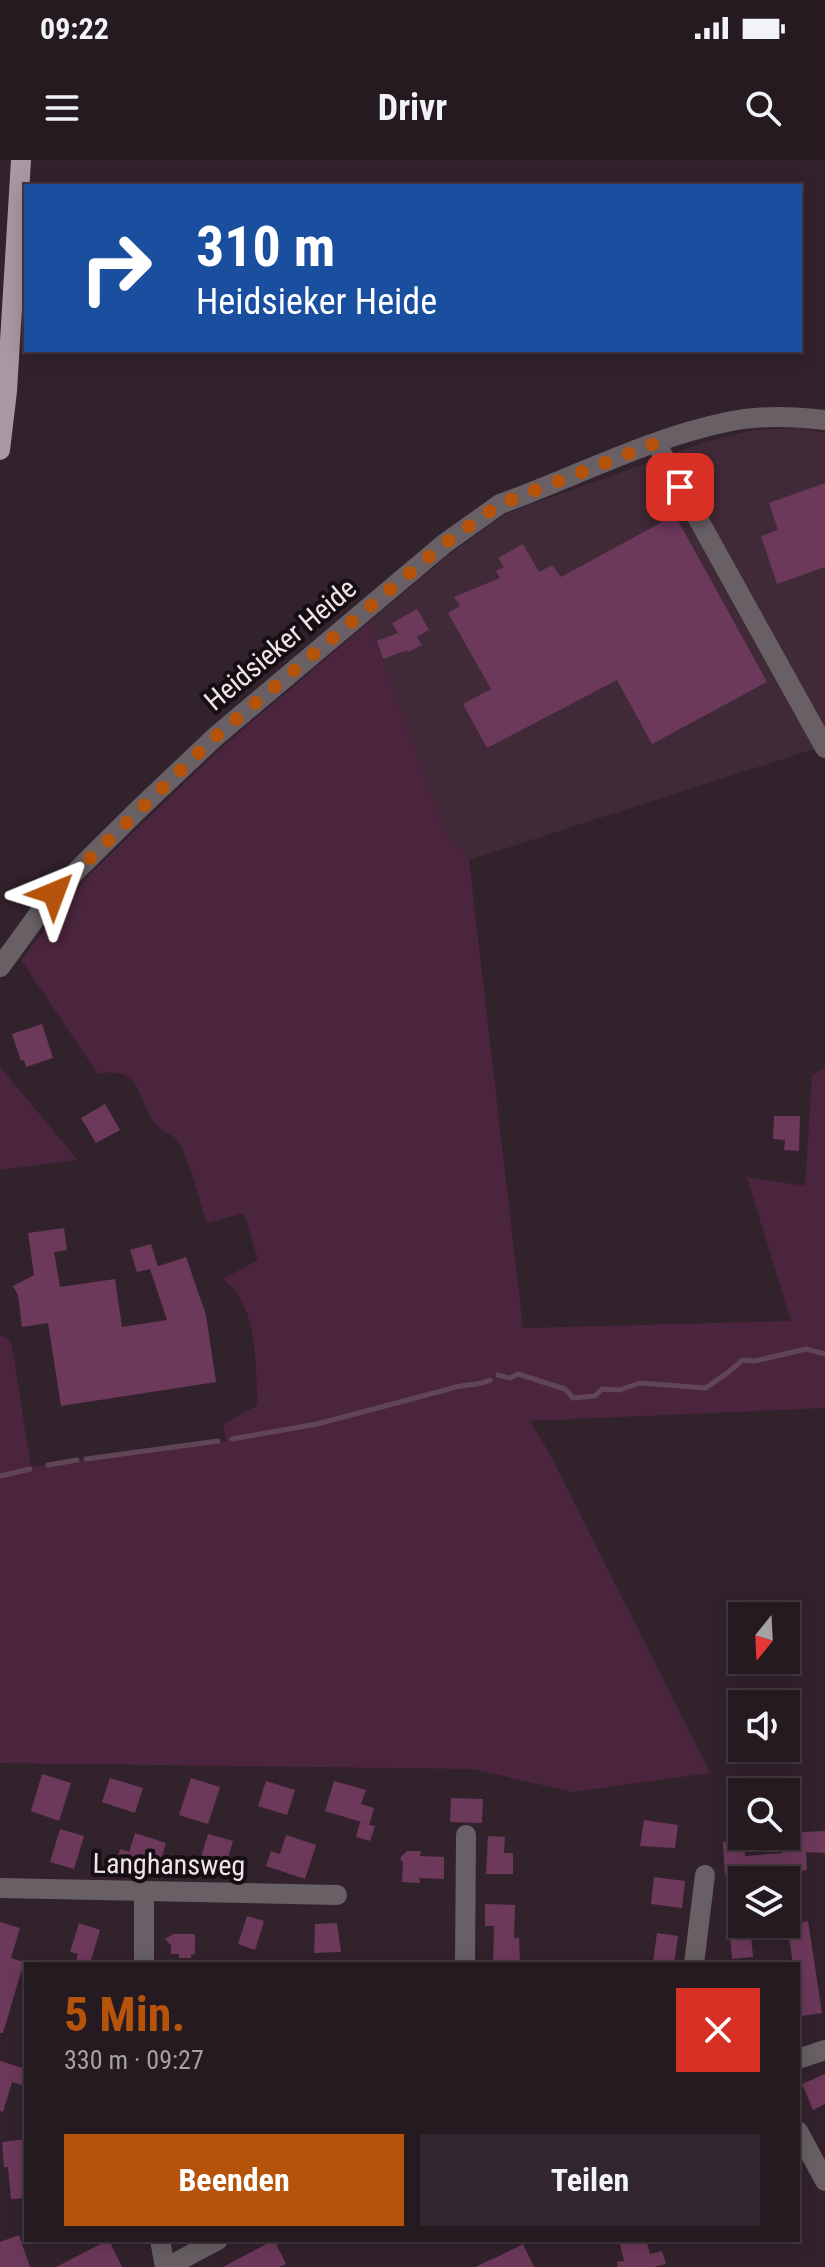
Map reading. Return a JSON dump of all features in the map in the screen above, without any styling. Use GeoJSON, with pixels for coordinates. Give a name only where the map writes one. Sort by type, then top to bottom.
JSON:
{"type":"FeatureCollection","features":[{"type":"Feature","properties":{"kind":"main road"},"geometry":{"type":"LineString","coordinates":[[0,450],[8,375],[21,160]]}},
{"type":"Feature","properties":{"kind":"street","name":"Heidsieker Heide"},"geometry":{"type":"LineString","coordinates":[[0,967],[54,893],[215,737],[444,544],[500,504],[656,443],[727,422],[763,417],[825,420]]}},
{"type":"Feature","properties":{"kind":"street"},"geometry":{"type":"LineString","coordinates":[[656,443],[825,748]]}},
{"type":"Feature","properties":{"kind":"street"},"geometry":{"type":"LineString","coordinates":[[465,1962],[466,1835]]}},
{"type":"Feature","properties":{"kind":"street"},"geometry":{"type":"LineString","coordinates":[[694,1962],[705,1875]]}},
{"type":"Feature","properties":{"kind":"street","name":"Langhansweg"},"geometry":{"type":"LineString","coordinates":[[0,1888],[337,1895]]}},
{"type":"Feature","properties":{"kind":"street"},"geometry":{"type":"LineString","coordinates":[[144,1893],[144,1962]]}},
{"type":"Feature","properties":{"kind":"street"},"geometry":{"type":"LineString","coordinates":[[800,2058],[825,2050]]}},
{"type":"Feature","properties":{"kind":"street"},"geometry":{"type":"LineString","coordinates":[[800,2135],[825,2181]]}},
{"type":"Feature","properties":{"kind":"street"},"geometry":{"type":"LineString","coordinates":[[160,2242],[166,2267],[214,2242]]}},
{"type":"Feature","properties":{"kind":"shaded area"},"geometry":{"type":"Polygon","coordinates":[[[800,428],[825,433],[825,750],[814,749],[469,860],[444,829],[369,622],[447,556],[507,513],[703,443],[753,430],[800,428]]]}},
{"type":"Feature","properties":{"kind":"shaded area"},"geometry":{"type":"Polygon","coordinates":[[[369,622],[444,829],[469,860],[523,1328],[791,1321],[747,1177],[805,1186],[812,1075],[825,1068],[825,1408],[530,1421],[550,1454],[710,1773],[572,1792],[473,1769],[0,1763],[0,1335],[8,1339],[12,1346],[31,1467],[226,1442],[223,1424],[258,1405],[249,1320],[235,1290],[223,1279],[258,1260],[244,1213],[207,1223],[177,1140],[156,1125],[131,1080],[113,1073],[98,1074],[21,960],[85,879],[220,749],[369,622]]]}},
{"type":"Feature","properties":{"kind":"shaded area"},"geometry":{"type":"Polygon","coordinates":[[[0,1067],[78,1160],[0,1170],[0,1067]]]}},
{"type":"Feature","properties":{"kind":"building"},"geometry":{"type":"Polygon","coordinates":[[[825,483],[825,567],[777,584],[761,536],[778,530],[769,503],[825,483]]]}},
{"type":"Feature","properties":{"kind":"building"},"geometry":{"type":"Polygon","coordinates":[[[675,515],[767,682],[652,744],[617,680],[487,748],[463,704],[491,689],[448,613],[460,606],[454,597],[500,578],[496,571],[504,567],[498,558],[523,544],[539,572],[552,565],[561,577],[675,515]]]}},
{"type":"Feature","properties":{"kind":"building"},"geometry":{"type":"Polygon","coordinates":[[[417,609],[429,630],[417,637],[422,645],[383,659],[377,641],[398,633],[392,623],[417,609]]]}},
{"type":"Feature","properties":{"kind":"building"},"geometry":{"type":"Polygon","coordinates":[[[42,1024],[53,1058],[26,1067],[12,1034],[42,1024]]]}},
{"type":"Feature","properties":{"kind":"building"},"geometry":{"type":"Polygon","coordinates":[[[105,1104],[120,1130],[96,1143],[81,1118],[105,1104]]]}},
{"type":"Feature","properties":{"kind":"building"},"geometry":{"type":"Polygon","coordinates":[[[774,1116],[800,1116],[799,1151],[784,1150],[785,1140],[773,1139],[774,1116]]]}},
{"type":"Feature","properties":{"kind":"building"},"geometry":{"type":"Polygon","coordinates":[[[64,1228],[67,1250],[54,1252],[60,1287],[115,1279],[122,1327],[167,1320],[150,1269],[186,1257],[206,1315],[216,1382],[61,1406],[48,1323],[22,1327],[18,1295],[13,1286],[34,1275],[28,1233],[64,1228]]]}},
{"type":"Feature","properties":{"kind":"building"},"geometry":{"type":"Polygon","coordinates":[[[151,1244],[158,1267],[137,1272],[130,1250],[151,1244]]]}},
{"type":"Feature","properties":{"kind":"building"},"geometry":{"type":"Polygon","coordinates":[[[42,1774],[71,1783],[59,1821],[31,1811],[42,1774]]]}},
{"type":"Feature","properties":{"kind":"building"},"geometry":{"type":"Polygon","coordinates":[[[110,1778],[143,1788],[135,1813],[102,1802],[110,1778]]]}},
{"type":"Feature","properties":{"kind":"building"},"geometry":{"type":"Polygon","coordinates":[[[191,1778],[220,1787],[208,1824],[179,1815],[191,1778]]]}},
{"type":"Feature","properties":{"kind":"building"},"geometry":{"type":"Polygon","coordinates":[[[266,1781],[295,1790],[287,1815],[258,1806],[266,1781]]]}},
{"type":"Feature","properties":{"kind":"building"},"geometry":{"type":"Polygon","coordinates":[[[334,1781],[366,1790],[361,1804],[374,1808],[369,1825],[375,1826],[370,1841],[356,1837],[360,1822],[368,1824],[325,1811],[334,1781]]]}},
{"type":"Feature","properties":{"kind":"building"},"geometry":{"type":"Polygon","coordinates":[[[451,1798],[483,1799],[482,1823],[450,1822],[451,1798]]]}},
{"type":"Feature","properties":{"kind":"building"},"geometry":{"type":"Polygon","coordinates":[[[644,1820],[678,1825],[675,1848],[640,1846],[644,1820]]]}},
{"type":"Feature","properties":{"kind":"building"},"geometry":{"type":"Polygon","coordinates":[[[60,1829],[84,1836],[74,1869],[50,1862],[60,1829]]]}},
{"type":"Feature","properties":{"kind":"building"},"geometry":{"type":"Polygon","coordinates":[[[825,1831],[825,1853],[806,1852],[807,1870],[800,1871],[800,1866],[728,1866],[728,1875],[725,1875],[723,1842],[728,1842],[728,1850],[745,1850],[745,1856],[782,1853],[782,1850],[800,1850],[800,1832],[825,1831]]]}},
{"type":"Feature","properties":{"kind":"building"},"geometry":{"type":"Polygon","coordinates":[[[135,1833],[166,1843],[156,1876],[116,1864],[120,1849],[129,1852],[135,1833]]]}},
{"type":"Feature","properties":{"kind":"building"},"geometry":{"type":"Polygon","coordinates":[[[208,1834],[233,1841],[223,1874],[198,1867],[208,1834]]]}},
{"type":"Feature","properties":{"kind":"building"},"geometry":{"type":"Polygon","coordinates":[[[286,1835],[316,1845],[305,1879],[266,1866],[271,1851],[280,1854],[286,1835]]]}},
{"type":"Feature","properties":{"kind":"building"},"geometry":{"type":"Polygon","coordinates":[[[488,1836],[505,1837],[504,1853],[513,1853],[513,1874],[486,1874],[488,1836]]]}},
{"type":"Feature","properties":{"kind":"building"},"geometry":{"type":"Polygon","coordinates":[[[407,1851],[421,1851],[420,1856],[444,1857],[444,1879],[419,1878],[420,1883],[402,1882],[403,1863],[400,1858],[407,1851]]]}},
{"type":"Feature","properties":{"kind":"building"},"geometry":{"type":"Polygon","coordinates":[[[654,1877],[685,1881],[682,1908],[651,1904],[654,1877]]]}},
{"type":"Feature","properties":{"kind":"building"},"geometry":{"type":"Polygon","coordinates":[[[485,1904],[515,1905],[514,1938],[519,1938],[520,1962],[493,1962],[494,1926],[485,1926],[485,1904]]]}},
{"type":"Feature","properties":{"kind":"building"},"geometry":{"type":"Polygon","coordinates":[[[247,1916],[264,1921],[255,1950],[238,1944],[247,1916]]]}},
{"type":"Feature","properties":{"kind":"building"},"geometry":{"type":"Polygon","coordinates":[[[808,1921],[822,2013],[802,2016],[800,1962],[793,1962],[789,1938],[800,1938],[800,1923],[808,1921]]]}},
{"type":"Feature","properties":{"kind":"building"},"geometry":{"type":"Polygon","coordinates":[[[0,1922],[20,1928],[11,1958],[24,1962],[3,2033],[0,2033],[0,1922]]]}},
{"type":"Feature","properties":{"kind":"building"},"geometry":{"type":"Polygon","coordinates":[[[79,1923],[100,1930],[91,1962],[76,1962],[78,1954],[70,1952],[79,1923]]]}},
{"type":"Feature","properties":{"kind":"building"},"geometry":{"type":"Polygon","coordinates":[[[337,1923],[341,1952],[314,1953],[315,1924],[337,1923]]]}},
{"type":"Feature","properties":{"kind":"building"},"geometry":{"type":"Polygon","coordinates":[[[657,1933],[678,1936],[674,1962],[653,1962],[657,1933]]]}},
{"type":"Feature","properties":{"kind":"building"},"geometry":{"type":"Polygon","coordinates":[[[173,1934],[195,1934],[195,1954],[191,1958],[171,1954],[171,1945],[165,1939],[173,1934]]]}},
{"type":"Feature","properties":{"kind":"building"},"geometry":{"type":"Polygon","coordinates":[[[730,1938],[751,1938],[753,1957],[732,1959],[730,1938]]]}},
{"type":"Feature","properties":{"kind":"building"},"geometry":{"type":"Polygon","coordinates":[[[0,2061],[24,2068],[24,2085],[12,2082],[3,2112],[0,2111],[0,2061]]]}},
{"type":"Feature","properties":{"kind":"building"},"geometry":{"type":"Polygon","coordinates":[[[825,2074],[825,2104],[813,2110],[802,2084],[825,2074]]]}},
{"type":"Feature","properties":{"kind":"building"},"geometry":{"type":"Polygon","coordinates":[[[24,2139],[24,2198],[11,2199],[2,2142],[24,2139]]]}},
{"type":"Feature","properties":{"kind":"building"},"geometry":{"type":"Polygon","coordinates":[[[19,2235],[30,2267],[0,2267],[0,2242],[19,2235]]]}},
{"type":"Feature","properties":{"kind":"building"},"geometry":{"type":"Polygon","coordinates":[[[110,2242],[122,2267],[56,2267],[110,2242]]]}},
{"type":"Feature","properties":{"kind":"building"},"geometry":{"type":"Polygon","coordinates":[[[270,2242],[275,2242],[286,2264],[279,2267],[223,2267],[270,2242]]]}},
{"type":"Feature","properties":{"kind":"building"},"geometry":{"type":"Polygon","coordinates":[[[619,2242],[647,2242],[650,2254],[662,2251],[666,2264],[618,2267],[617,2262],[624,2261],[619,2242]]]}},
{"type":"Feature","properties":{"kind":"building"},"geometry":{"type":"Polygon","coordinates":[[[523,2244],[534,2267],[475,2267],[499,2256],[523,2244]]]}},
{"type":"Feature","properties":{"kind":"waterway"},"geometry":{"type":"LineString","coordinates":[[498,1375],[510,1378],[518,1374],[565,1389],[573,1398],[595,1396],[602,1389],[619,1390],[640,1383],[706,1388],[742,1360],[755,1361],[806,1349],[825,1354]]}},
{"type":"Feature","properties":{"kind":"waterway"},"geometry":{"type":"LineString","coordinates":[[232,1439],[317,1424],[490,1380]]}},
{"type":"Feature","properties":{"kind":"waterway"},"geometry":{"type":"LineString","coordinates":[[86,1459],[218,1441]]}},
{"type":"Feature","properties":{"kind":"waterway"},"geometry":{"type":"LineString","coordinates":[[48,1465],[77,1460]]}},
{"type":"Feature","properties":{"kind":"waterway"},"geometry":{"type":"LineString","coordinates":[[0,1476],[30,1469]]}},
{"type":"Feature","properties":{"kind":"route"},"geometry":{"type":"LineString","coordinates":[[54,893],[215,737],[444,544],[483,515],[500,504],[656,443],[680,487]]}}]}
